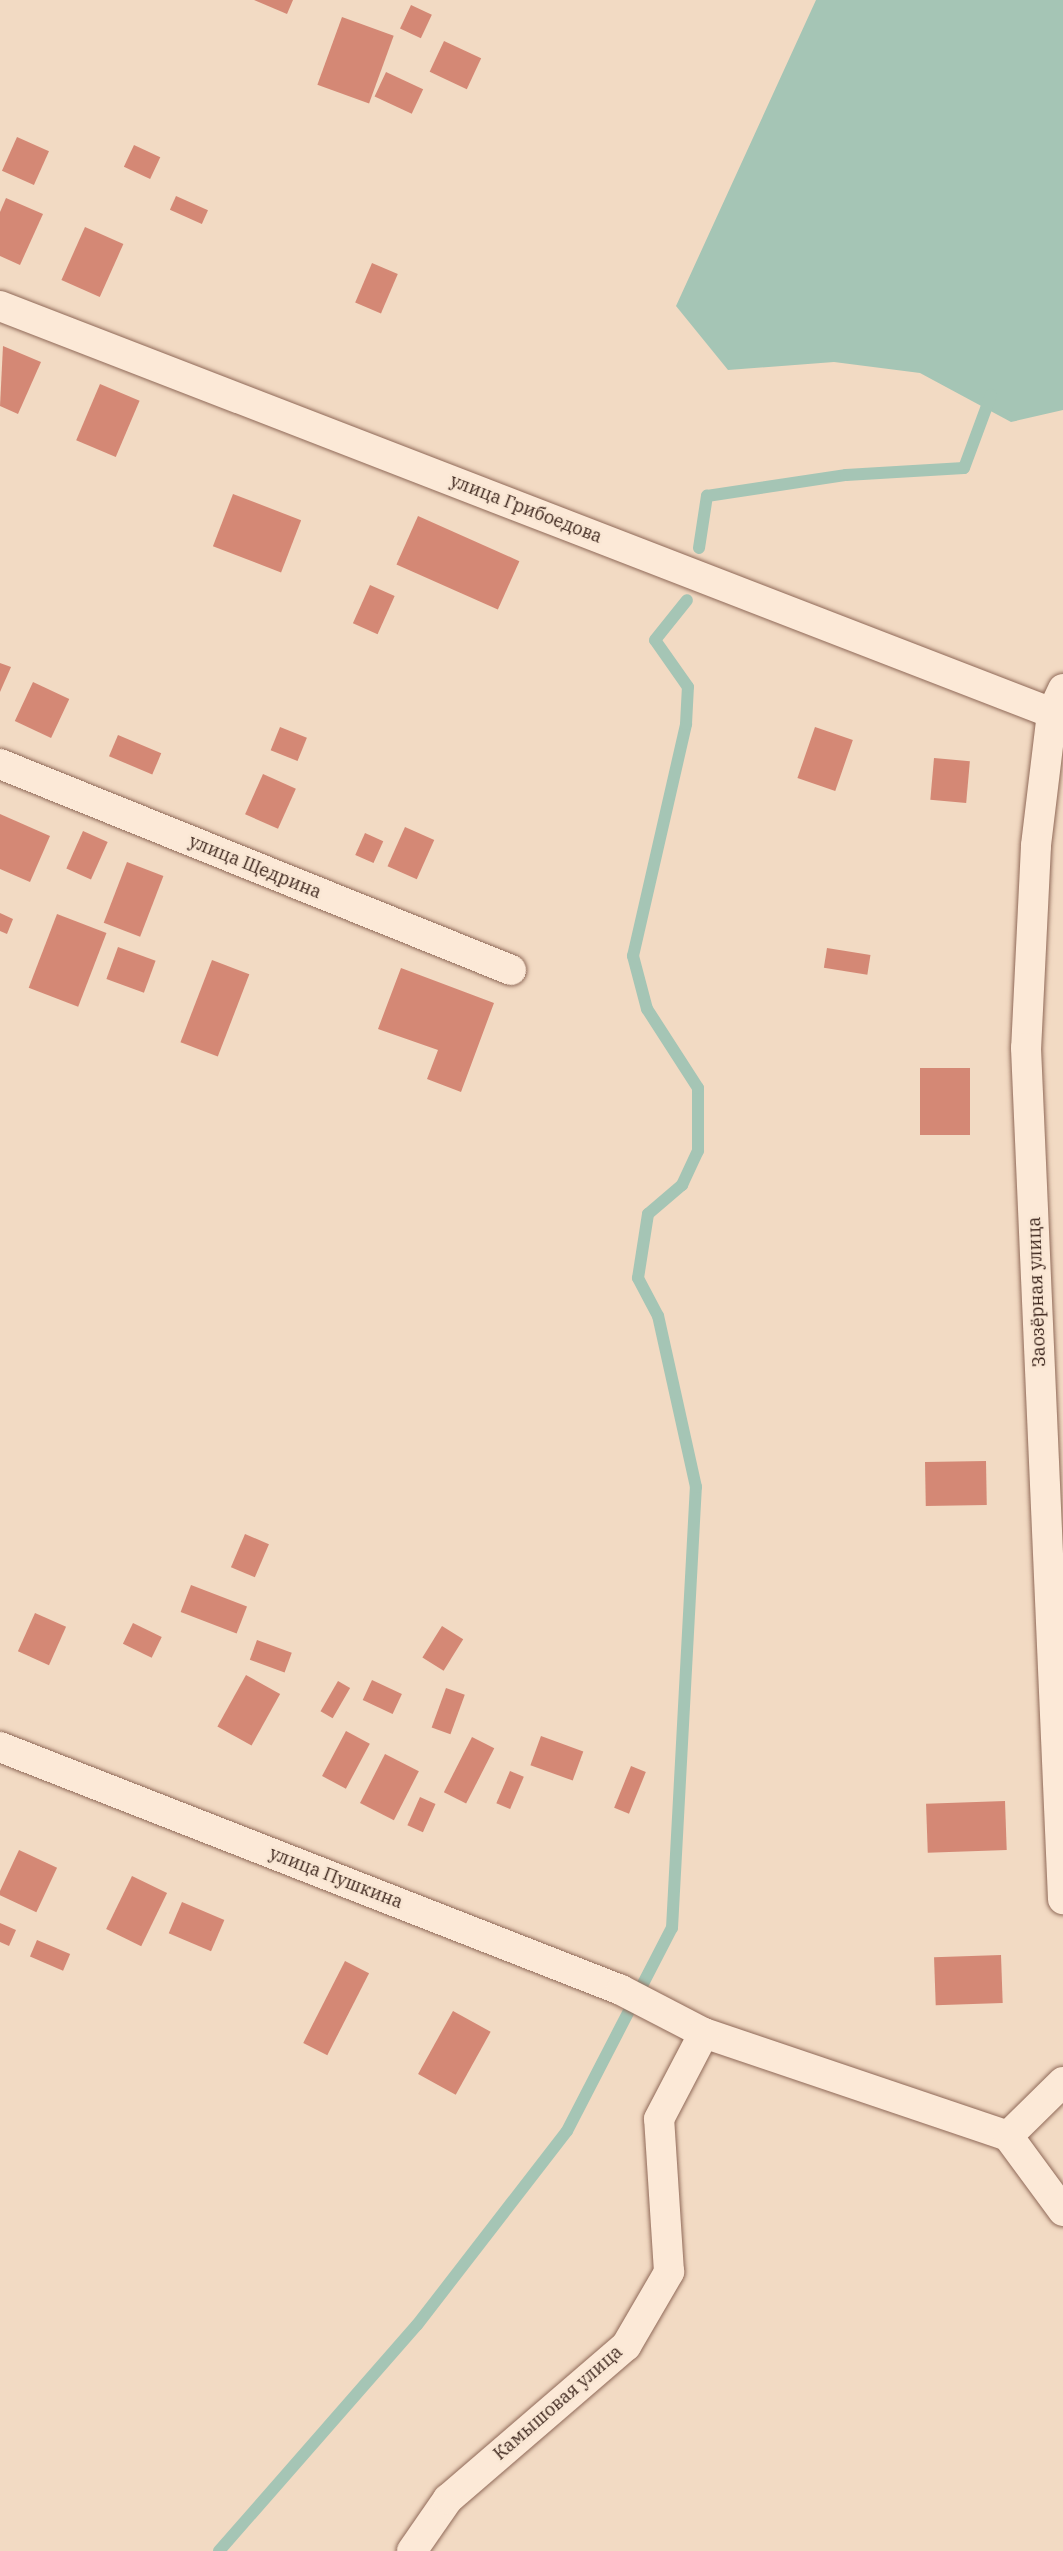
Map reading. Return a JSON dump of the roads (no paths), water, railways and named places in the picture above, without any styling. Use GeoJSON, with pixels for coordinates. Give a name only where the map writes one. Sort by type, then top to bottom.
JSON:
{"type":"FeatureCollection","features":[{"type":"Feature","properties":{"kind":"street","name":"улица Грибоедова"},"geometry":{"type":"LineString","coordinates":[[0,306],[1057,701]]}},
{"type":"Feature","properties":{"kind":"street","name":"Заозёрная улица"},"geometry":{"type":"LineString","coordinates":[[1057,701],[1036,846],[1026,1048],[1063,1899]]}},
{"type":"Feature","properties":{"kind":"street","name":"улица Щедрина"},"geometry":{"type":"LineString","coordinates":[[0,764],[511,970]]}},
{"type":"Feature","properties":{"kind":"street","name":"улица Пушкина"},"geometry":{"type":"LineString","coordinates":[[0,1747],[621,1990],[670,2012],[704,2033],[1008,2136]]}},
{"type":"Feature","properties":{"kind":"street","name":"Камышовая улица"},"geometry":{"type":"LineString","coordinates":[[412,2551],[448,2499],[626,2346],[669,2272],[659,2119],[704,2033]]}},
{"type":"Feature","properties":{"kind":"street"},"geometry":{"type":"LineString","coordinates":[[1063,2082],[1008,2136],[1063,2211]]}},
{"type":"Feature","properties":{"kind":"waterway"},"geometry":{"type":"LineString","coordinates":[[699,548],[707,496],[846,475],[964,468],[991,395]]}},
{"type":"Feature","properties":{"kind":"waterway"},"geometry":{"type":"LineString","coordinates":[[219,2551],[417,2325],[567,2131],[672,1928],[696,1487],[658,1316],[638,1278],[648,1214],[682,1185],[698,1151],[698,1088],[647,1009],[633,956],[686,724],[688,687],[655,640],[687,600]]}}]}
